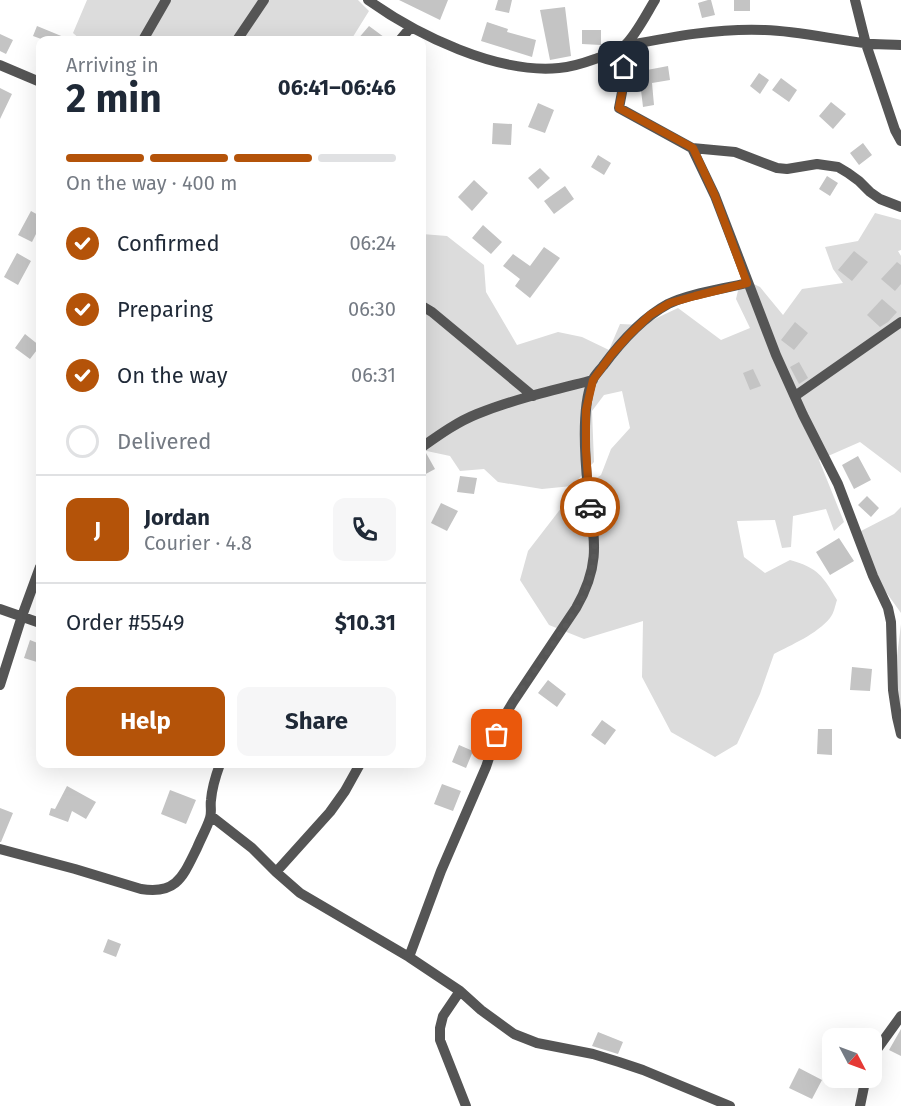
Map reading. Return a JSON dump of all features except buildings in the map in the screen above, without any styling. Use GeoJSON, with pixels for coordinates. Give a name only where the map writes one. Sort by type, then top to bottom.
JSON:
{"type":"FeatureCollection","features":[{"type":"Feature","properties":{"kind":"street"},"geometry":{"type":"LineString","coordinates":[[145,36],[166,0]]}},
{"type":"Feature","properties":{"kind":"street"},"geometry":{"type":"LineString","coordinates":[[240,36],[264,0]]}},
{"type":"Feature","properties":{"kind":"street"},"geometry":{"type":"LineString","coordinates":[[368,0],[411,27],[471,54],[502,63],[532,68],[560,68],[585,63],[624,46],[702,32],[736,29],[825,36],[866,44],[901,45]]}},
{"type":"Feature","properties":{"kind":"street"},"geometry":{"type":"LineString","coordinates":[[655,0],[641,24],[624,46],[623,87],[619,108],[693,148],[735,152],[777,168],[787,169],[817,164],[838,168],[859,181],[875,196],[901,207]]}},
{"type":"Feature","properties":{"kind":"street"},"geometry":{"type":"LineString","coordinates":[[855,0],[866,44],[895,130],[901,141]]}},
{"type":"Feature","properties":{"kind":"street"},"geometry":{"type":"LineString","coordinates":[[403,36],[411,27]]}},
{"type":"Feature","properties":{"kind":"street"},"geometry":{"type":"LineString","coordinates":[[0,65],[36,80]]}},
{"type":"Feature","properties":{"kind":"street"},"geometry":{"type":"LineString","coordinates":[[693,148],[715,196],[776,355],[838,484],[873,576],[888,608],[891,622],[893,690],[901,734]]}},
{"type":"Feature","properties":{"kind":"street"},"geometry":{"type":"LineString","coordinates":[[409,957],[454,839],[486,766],[501,722],[584,596],[592,570],[595,549],[586,451],[586,410],[593,380],[612,354],[650,315],[670,303],[747,283]]}},
{"type":"Feature","properties":{"kind":"street"},"geometry":{"type":"LineString","coordinates":[[426,308],[533,396]]}},
{"type":"Feature","properties":{"kind":"street"},"geometry":{"type":"LineString","coordinates":[[795,396],[901,322]]}},
{"type":"Feature","properties":{"kind":"street"},"geometry":{"type":"LineString","coordinates":[[426,444],[476,414],[593,380]]}},
{"type":"Feature","properties":{"kind":"street"},"geometry":{"type":"LineString","coordinates":[[0,685],[36,578]]}},
{"type":"Feature","properties":{"kind":"street"},"geometry":{"type":"LineString","coordinates":[[0,609],[36,621]]}},
{"type":"Feature","properties":{"kind":"street"},"geometry":{"type":"LineString","coordinates":[[0,849],[141,889],[151,891],[172,887],[186,871],[211,816],[211,800],[219,768]]}},
{"type":"Feature","properties":{"kind":"street"},"geometry":{"type":"LineString","coordinates":[[276,872],[330,812],[358,768]]}},
{"type":"Feature","properties":{"kind":"street"},"geometry":{"type":"LineString","coordinates":[[211,816],[252,848],[300,893],[409,957],[460,991],[514,1034],[527,1040],[619,1062],[730,1106]]}},
{"type":"Feature","properties":{"kind":"street"},"geometry":{"type":"LineString","coordinates":[[460,991],[443,1016],[440,1040],[466,1106]]}},
{"type":"Feature","properties":{"kind":"street"},"geometry":{"type":"LineString","coordinates":[[882,1042],[901,1016]]}},
{"type":"Feature","properties":{"kind":"street"},"geometry":{"type":"LineString","coordinates":[[860,1106],[864,1088]]}},
{"type":"Feature","properties":{"kind":"shaded area"},"geometry":{"type":"Polygon","coordinates":[[[87,0],[358,0],[369,11],[353,36],[76,36],[73,33],[87,0]]]}},
{"type":"Feature","properties":{"kind":"shaded area"},"geometry":{"type":"Polygon","coordinates":[[[875,213],[901,220],[901,250],[898,251],[901,256],[901,473],[860,442],[819,460],[844,522],[834,531],[826,509],[793,516],[791,547],[782,548],[775,520],[737,521],[744,557],[765,573],[790,560],[807,566],[819,574],[837,600],[825,624],[804,639],[774,654],[760,694],[737,744],[715,757],[671,732],[642,677],[643,621],[584,639],[549,625],[520,580],[528,551],[572,494],[601,475],[611,449],[630,428],[622,391],[604,395],[592,411],[594,462],[572,486],[542,489],[498,482],[484,469],[460,471],[450,456],[426,451],[426,234],[447,236],[484,265],[486,292],[517,345],[558,332],[582,337],[609,350],[620,324],[642,325],[678,308],[721,340],[750,328],[736,299],[741,278],[760,287],[783,315],[802,289],[843,283],[833,269],[825,247],[858,241],[875,213]]]}},
{"type":"Feature","properties":{"kind":"shaded area"},"geometry":{"type":"Polygon","coordinates":[[[901,507],[901,613],[868,567],[861,531],[894,514],[901,507]]]}},
{"type":"Feature","properties":{"kind":"shaded area"},"geometry":{"type":"Polygon","coordinates":[[[901,624],[901,725],[896,664],[901,624]]]}},
{"type":"Feature","properties":{"kind":"way so far"},"geometry":{"type":"LineString","coordinates":[[497,735],[501,722],[513,702],[584,596],[592,570],[595,549],[590,507]]}},
{"type":"Feature","properties":{"kind":"route"},"geometry":{"type":"LineString","coordinates":[[590,507],[586,410],[593,380],[612,354],[650,315],[670,303],[747,283],[715,196],[693,148],[619,108],[624,67]]}}]}
